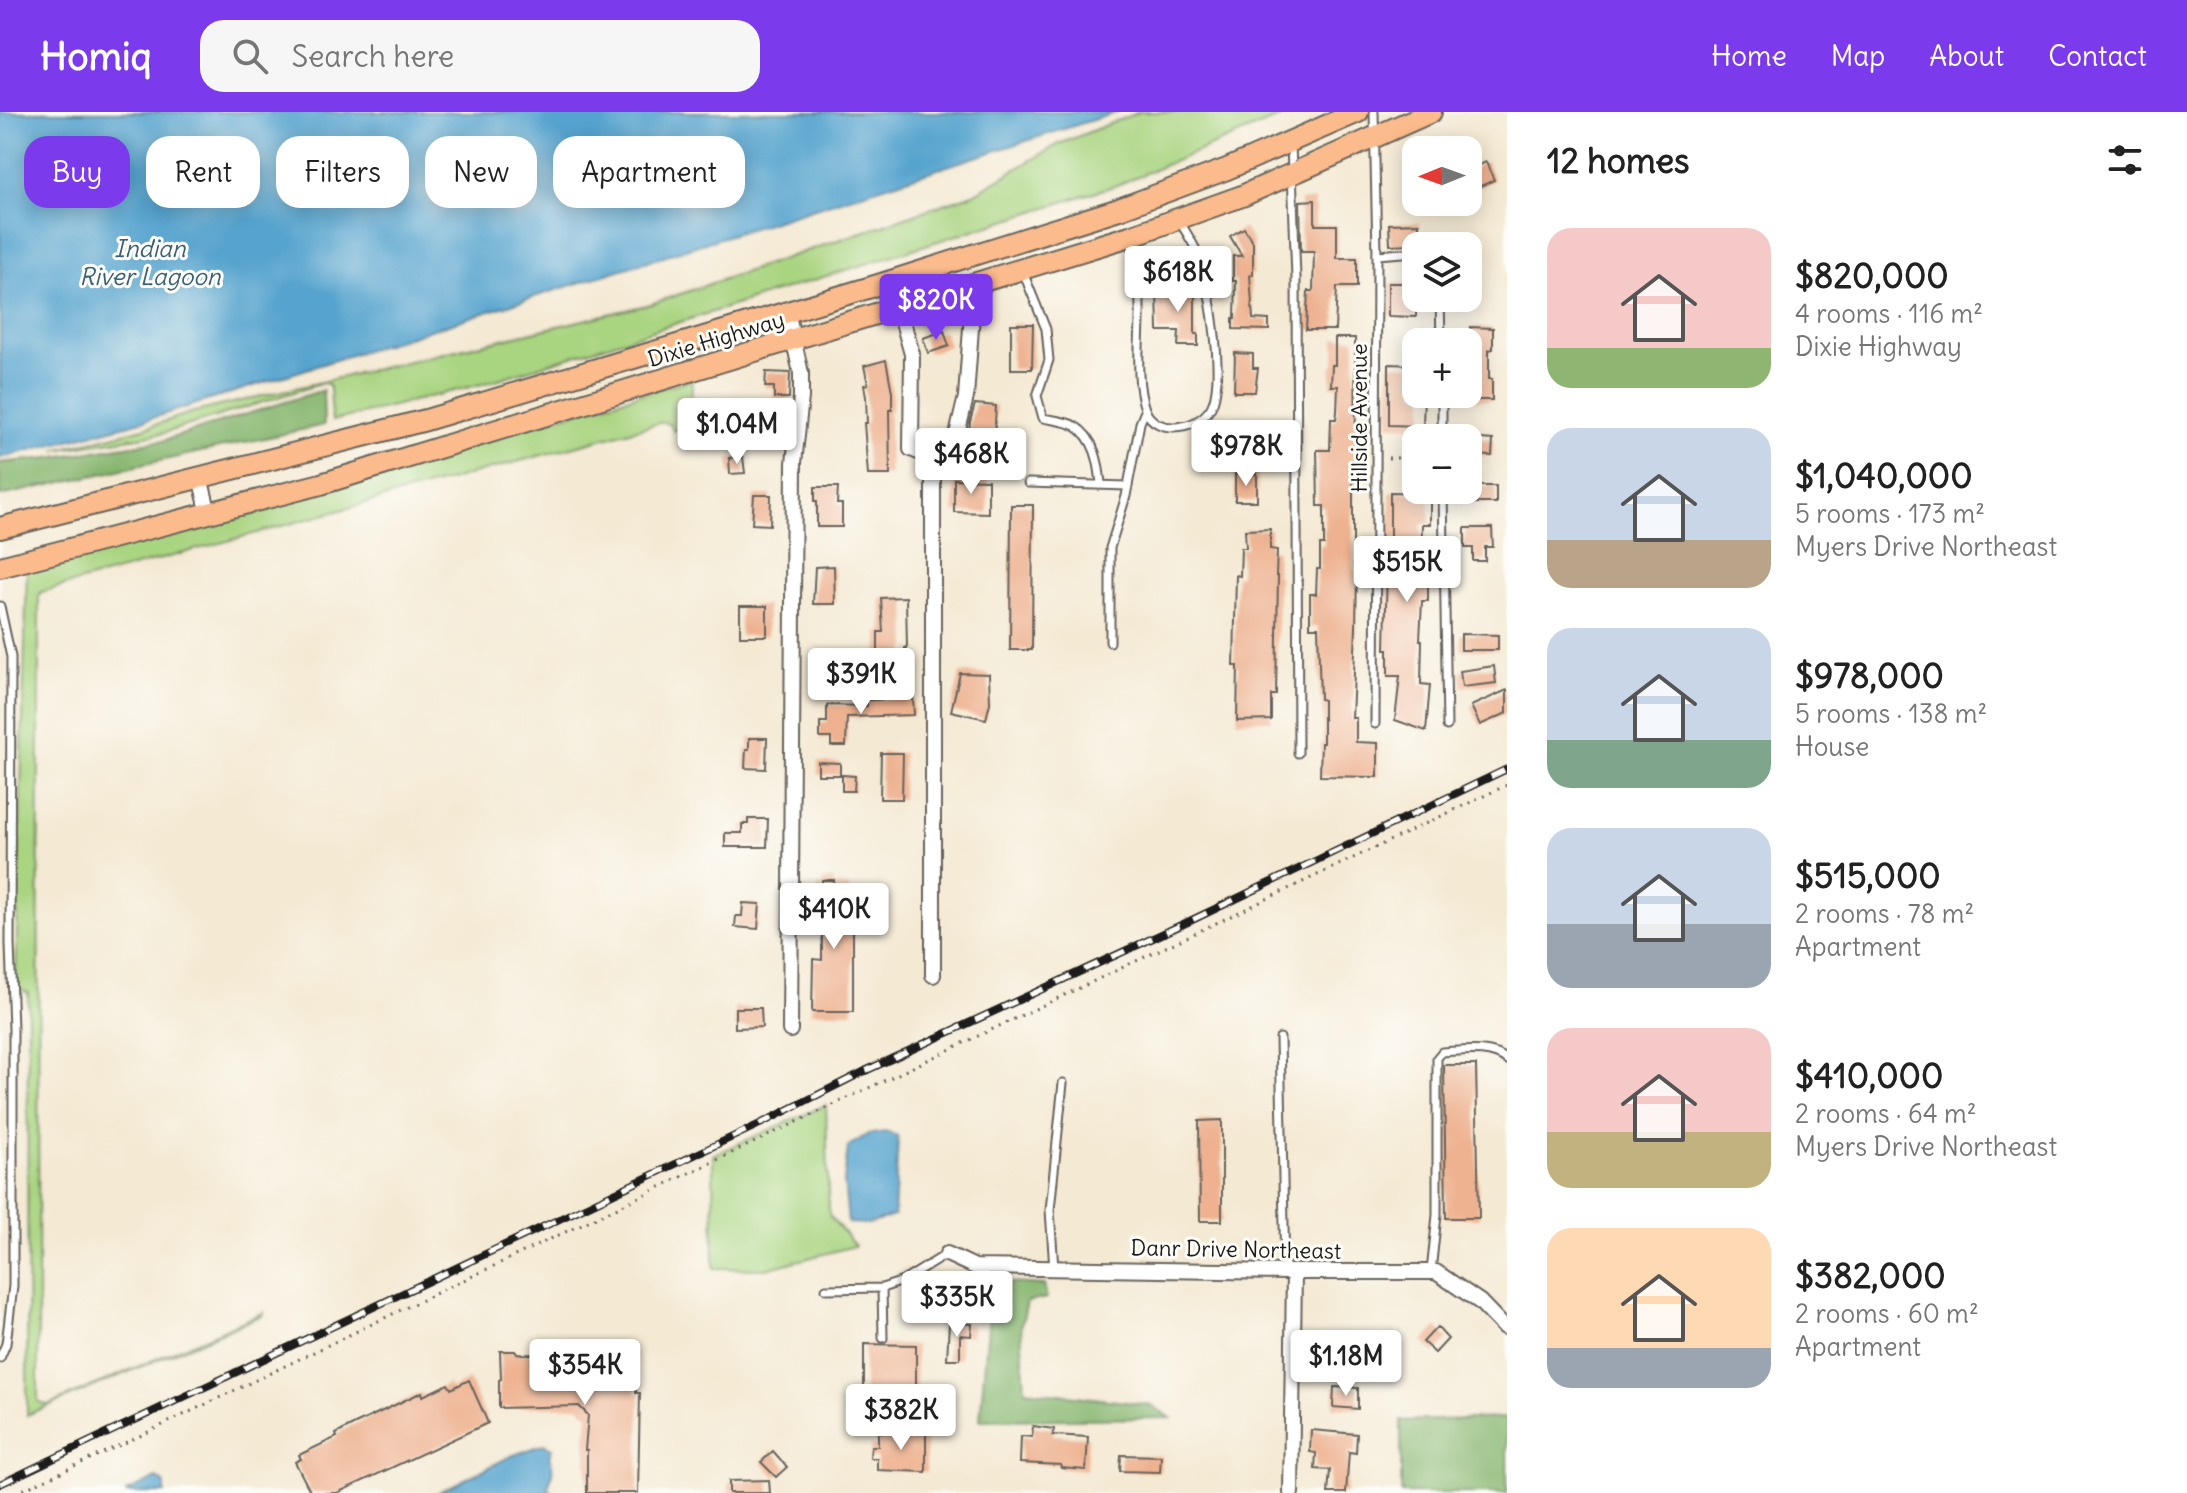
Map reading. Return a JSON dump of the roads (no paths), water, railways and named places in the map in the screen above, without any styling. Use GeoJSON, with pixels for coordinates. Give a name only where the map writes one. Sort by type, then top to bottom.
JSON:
{"type":"FeatureCollection","features":[{"type":"Feature","properties":{"kind":"main road","name":"Dixie Highway"},"geometry":{"type":"LineString","coordinates":[[0,528],[426,420],[787,311],[1119,209],[1227,169],[1358,112]]}},
{"type":"Feature","properties":{"kind":"main road","name":"Dixie Highway"},"geometry":{"type":"LineString","coordinates":[[0,567],[209,514],[419,455],[1130,236],[1179,220],[1431,112]]}},
{"type":"Feature","properties":{"kind":"street"},"geometry":{"type":"LineString","coordinates":[[1119,209],[1130,236]]}},
{"type":"Feature","properties":{"kind":"street"},"geometry":{"type":"LineString","coordinates":[[899,308],[912,354],[911,449],[933,458],[954,447],[966,397],[972,314],[968,287]]}},
{"type":"Feature","properties":{"kind":"street"},"geometry":{"type":"LineString","coordinates":[[787,311],[801,373],[794,463],[790,1030]]}},
{"type":"Feature","properties":{"kind":"street"},"geometry":{"type":"LineString","coordinates":[[933,458],[933,975]]}},
{"type":"Feature","properties":{"kind":"street"},"geometry":{"type":"LineString","coordinates":[[200,477],[209,514]]}},
{"type":"Feature","properties":{"kind":"street","name":"Danr Drive Northeast"},"geometry":{"type":"LineString","coordinates":[[947,1254],[975,1267],[1431,1272]]}},
{"type":"Feature","properties":{"kind":"street"},"geometry":{"type":"LineString","coordinates":[[1290,1272],[1291,1493]]}},
{"type":"Feature","properties":{"kind":"street"},"geometry":{"type":"LineString","coordinates":[[1431,1272],[1436,1272],[1480,1302],[1507,1327]]}},
{"type":"Feature","properties":{"kind":"lane","name":"Hillside Avenue"},"geometry":{"type":"LineString","coordinates":[[1374,112],[1377,255],[1375,724]]}},
{"type":"Feature","properties":{"kind":"lane"},"geometry":{"type":"LineString","coordinates":[[1291,142],[1296,278],[1298,753]]}},
{"type":"Feature","properties":{"kind":"lane"},"geometry":{"type":"LineString","coordinates":[[1130,236],[1140,302],[1140,384],[1145,411],[1153,421],[1168,427],[1195,423],[1204,418],[1213,403],[1218,363],[1210,303],[1197,253],[1179,220]]}},
{"type":"Feature","properties":{"kind":"lane"},"geometry":{"type":"LineString","coordinates":[[1377,255],[1402,253]]}},
{"type":"Feature","properties":{"kind":"lane"},"geometry":{"type":"LineString","coordinates":[[1022,270],[1046,329],[1049,360],[1037,396],[1043,418],[1074,426],[1092,444],[1100,467],[1101,484]]}},
{"type":"Feature","properties":{"kind":"lane"},"geometry":{"type":"LineString","coordinates":[[1110,642],[1110,548],[1145,411]]}},
{"type":"Feature","properties":{"kind":"lane"},"geometry":{"type":"LineString","coordinates":[[1028,483],[1128,486]]}},
{"type":"Feature","properties":{"kind":"lane"},"geometry":{"type":"LineString","coordinates":[[1443,504],[1447,726]]}},
{"type":"Feature","properties":{"kind":"lane"},"geometry":{"type":"LineString","coordinates":[[0,606],[11,657],[10,944],[13,1029],[13,1286],[6,1344],[0,1358]]}},
{"type":"Feature","properties":{"kind":"lane"},"geometry":{"type":"LineString","coordinates":[[1280,1038],[1290,1272]]}},
{"type":"Feature","properties":{"kind":"lane"},"geometry":{"type":"LineString","coordinates":[[1431,1272],[1437,1215],[1437,1058],[1442,1052],[1480,1051],[1507,1060]]}},
{"type":"Feature","properties":{"kind":"lane"},"geometry":{"type":"LineString","coordinates":[[1054,1269],[1050,1210],[1063,1083]]}},
{"type":"Feature","properties":{"kind":"lane"},"geometry":{"type":"LineString","coordinates":[[826,1289],[882,1288],[903,1281],[947,1254]]}},
{"type":"Feature","properties":{"kind":"lane"},"geometry":{"type":"LineString","coordinates":[[882,1288],[883,1338]]}},
{"type":"Feature","properties":{"kind":"water","name":"Indian River Lagoon"},"geometry":{"type":"Polygon","coordinates":[[[0,112],[1118,112],[146,420],[0,458],[0,112]]]}},
{"type":"Feature","properties":{"kind":"water"},"geometry":{"type":"Polygon","coordinates":[[[888,1132],[898,1137],[894,1216],[869,1224],[848,1223],[844,1181],[848,1147],[868,1134],[888,1132]]]}},
{"type":"Feature","properties":{"kind":"water"},"geometry":{"type":"Polygon","coordinates":[[[544,1444],[552,1448],[549,1457],[552,1472],[548,1487],[553,1493],[437,1493],[511,1456],[544,1444]]]}},
{"type":"Feature","properties":{"kind":"water"},"geometry":{"type":"Polygon","coordinates":[[[157,1478],[165,1484],[165,1493],[125,1493],[157,1478]]]}},
{"type":"Feature","properties":{"kind":"railway"},"geometry":{"type":"LineString","coordinates":[[0,1484],[1507,769]]}}]}
